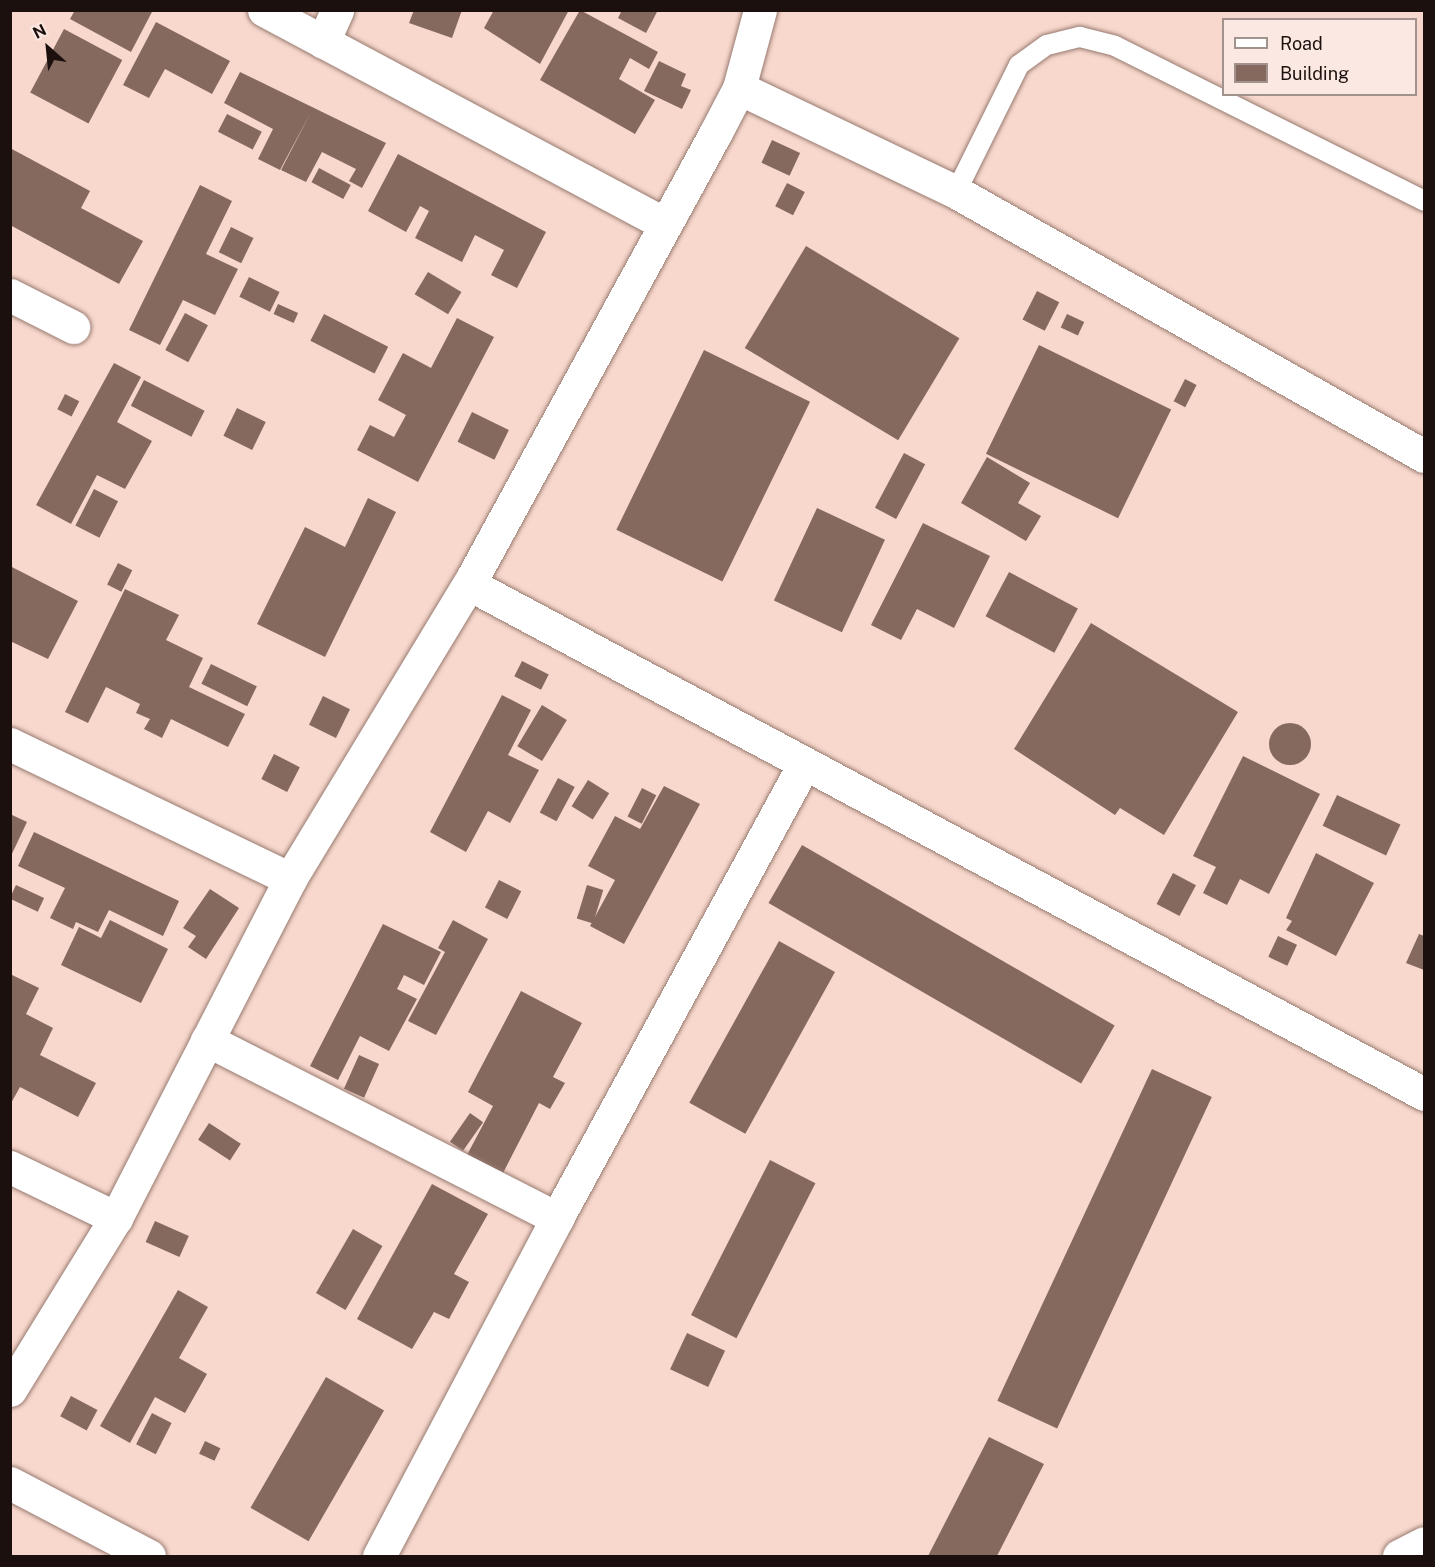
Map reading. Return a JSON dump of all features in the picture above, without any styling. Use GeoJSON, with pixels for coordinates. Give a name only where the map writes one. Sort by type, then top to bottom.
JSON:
{"type":"FeatureCollection","features":[{"type":"Feature","properties":{"kind":"street"},"geometry":{"type":"LineString","coordinates":[[264,10],[665,224]]}},
{"type":"Feature","properties":{"kind":"street"},"geometry":{"type":"LineString","coordinates":[[323,42],[337,10]]}},
{"type":"Feature","properties":{"kind":"street"},"geometry":{"type":"LineString","coordinates":[[10,1390],[116,1218],[290,879],[469,585],[739,88],[760,10]]}},
{"type":"Feature","properties":{"kind":"street"},"geometry":{"type":"LineString","coordinates":[[739,88],[956,192],[1425,456]]}},
{"type":"Feature","properties":{"kind":"street"},"geometry":{"type":"LineString","coordinates":[[10,295],[73,327]]}},
{"type":"Feature","properties":{"kind":"street"},"geometry":{"type":"LineString","coordinates":[[469,585],[803,766],[1425,1094]]}},
{"type":"Feature","properties":{"kind":"street"},"geometry":{"type":"LineString","coordinates":[[10,744],[290,879]]}},
{"type":"Feature","properties":{"kind":"street"},"geometry":{"type":"LineString","coordinates":[[379,1557],[557,1218],[803,766]]}},
{"type":"Feature","properties":{"kind":"street"},"geometry":{"type":"LineString","coordinates":[[207,1040],[557,1218]]}},
{"type":"Feature","properties":{"kind":"street"},"geometry":{"type":"LineString","coordinates":[[10,1167],[116,1218]]}},
{"type":"Feature","properties":{"kind":"street"},"geometry":{"type":"LineString","coordinates":[[10,1483],[148,1557]]}},
{"type":"Feature","properties":{"kind":"street"},"geometry":{"type":"LineString","coordinates":[[1399,1557],[1425,1543]]}},
{"type":"Feature","properties":{"kind":"lane"},"geometry":{"type":"LineString","coordinates":[[956,192],[1019,65],[1047,45],[1080,37],[1115,46],[1425,201]]}},
{"type":"Feature","properties":{"kind":"building"},"geometry":{"type":"Polygon","coordinates":[[[75,10],[153,10],[131,52],[70,19],[75,10]]]}},
{"type":"Feature","properties":{"kind":"building"},"geometry":{"type":"Polygon","coordinates":[[[414,10],[462,10],[452,38],[409,23],[414,10]]]}},
{"type":"Feature","properties":{"kind":"building"},"geometry":{"type":"Polygon","coordinates":[[[494,10],[569,10],[540,64],[484,28],[494,10]]]}},
{"type":"Feature","properties":{"kind":"building"},"geometry":{"type":"Polygon","coordinates":[[[580,10],[658,52],[649,69],[630,58],[619,79],[655,100],[635,134],[540,80],[580,10]]]}},
{"type":"Feature","properties":{"kind":"building"},"geometry":{"type":"Polygon","coordinates":[[[622,10],[658,10],[646,33],[618,18],[622,10]]]}},
{"type":"Feature","properties":{"kind":"building"},"geometry":{"type":"Polygon","coordinates":[[[156,22],[230,61],[212,94],[165,69],[149,98],[123,85],[156,22]]]}},
{"type":"Feature","properties":{"kind":"building"},"geometry":{"type":"Polygon","coordinates":[[[64,29],[122,60],[88,124],[30,93],[64,29]]]}},
{"type":"Feature","properties":{"kind":"building"},"geometry":{"type":"Polygon","coordinates":[[[659,61],[686,74],[681,86],[691,90],[682,109],[644,91],[659,61]]]}},
{"type":"Feature","properties":{"kind":"building"},"geometry":{"type":"Polygon","coordinates":[[[240,72],[386,143],[362,188],[349,181],[356,169],[322,152],[306,182],[281,170],[311,112],[280,170],[258,159],[273,129],[224,103],[240,72]]]}},
{"type":"Feature","properties":{"kind":"building"},"geometry":{"type":"Polygon","coordinates":[[[227,114],[262,132],[253,150],[218,132],[227,114]]]}},
{"type":"Feature","properties":{"kind":"building"},"geometry":{"type":"Polygon","coordinates":[[[772,140],[800,153],[790,176],[761,163],[772,140]]]}},
{"type":"Feature","properties":{"kind":"building"},"geometry":{"type":"Polygon","coordinates":[[[10,148],[90,191],[81,208],[143,241],[119,284],[10,225],[10,148]]]}},
{"type":"Feature","properties":{"kind":"building"},"geometry":{"type":"Polygon","coordinates":[[[398,154],[546,232],[517,288],[491,275],[504,250],[475,235],[462,262],[415,238],[429,211],[420,206],[406,232],[368,211],[398,154]]]}},
{"type":"Feature","properties":{"kind":"building"},"geometry":{"type":"Polygon","coordinates":[[[319,168],[351,185],[343,199],[311,182],[319,168]]]}},
{"type":"Feature","properties":{"kind":"building"},"geometry":{"type":"Polygon","coordinates":[[[787,183],[805,192],[793,215],[775,206],[787,183]]]}},
{"type":"Feature","properties":{"kind":"building"},"geometry":{"type":"Polygon","coordinates":[[[200,185],[232,201],[206,254],[238,269],[215,315],[183,300],[160,345],[129,330],[200,185]]]}},
{"type":"Feature","properties":{"kind":"building"},"geometry":{"type":"Polygon","coordinates":[[[231,227],[253,238],[241,263],[219,252],[231,227]]]}},
{"type":"Feature","properties":{"kind":"building"},"geometry":{"type":"Polygon","coordinates":[[[806,246],[959,338],[898,440],[745,348],[806,246]]]}},
{"type":"Feature","properties":{"kind":"building"},"geometry":{"type":"Polygon","coordinates":[[[428,272],[461,292],[448,314],[415,294],[428,272]]]}},
{"type":"Feature","properties":{"kind":"building"},"geometry":{"type":"Polygon","coordinates":[[[249,277],[280,292],[270,312],[239,297],[249,277]]]}},
{"type":"Feature","properties":{"kind":"building"},"geometry":{"type":"Polygon","coordinates":[[[1037,291],[1059,302],[1045,331],[1022,320],[1037,291]]]}},
{"type":"Feature","properties":{"kind":"building"},"geometry":{"type":"Polygon","coordinates":[[[278,304],[298,313],[294,323],[274,314],[278,304]]]}},
{"type":"Feature","properties":{"kind":"building"},"geometry":{"type":"Polygon","coordinates":[[[185,313],[208,325],[188,362],[165,350],[185,313]]]}},
{"type":"Feature","properties":{"kind":"building"},"geometry":{"type":"Polygon","coordinates":[[[324,314],[388,347],[375,373],[310,341],[324,314]]]}},
{"type":"Feature","properties":{"kind":"building"},"geometry":{"type":"Polygon","coordinates":[[[1067,314],[1084,322],[1078,336],[1061,328],[1067,314]]]}},
{"type":"Feature","properties":{"kind":"building"},"geometry":{"type":"Polygon","coordinates":[[[457,318],[494,337],[418,482],[357,450],[370,425],[394,437],[406,415],[378,400],[403,353],[431,368],[457,318]]]}},
{"type":"Feature","properties":{"kind":"building"},"geometry":{"type":"Polygon","coordinates":[[[1039,345],[1171,409],[1118,518],[986,454],[1039,345]]]}},
{"type":"Feature","properties":{"kind":"building"},"geometry":{"type":"Polygon","coordinates":[[[704,350],[810,402],[722,581],[616,530],[704,350]]]}},
{"type":"Feature","properties":{"kind":"building"},"geometry":{"type":"Polygon","coordinates":[[[114,363],[141,377],[117,422],[152,441],[125,489],[97,475],[71,524],[36,505],[114,363]]]}},
{"type":"Feature","properties":{"kind":"building"},"geometry":{"type":"Polygon","coordinates":[[[1185,379],[1197,385],[1185,407],[1174,401],[1185,379]]]}},
{"type":"Feature","properties":{"kind":"building"},"geometry":{"type":"Polygon","coordinates":[[[144,380],[205,411],[191,437],[131,406],[144,380]]]}},
{"type":"Feature","properties":{"kind":"building"},"geometry":{"type":"Polygon","coordinates":[[[65,394],[79,401],[72,416],[57,409],[65,394]]]}},
{"type":"Feature","properties":{"kind":"building"},"geometry":{"type":"Polygon","coordinates":[[[237,408],[266,422],[252,450],[223,436],[237,408]]]}},
{"type":"Feature","properties":{"kind":"building"},"geometry":{"type":"Polygon","coordinates":[[[472,412],[509,430],[494,460],[458,442],[472,412]]]}},
{"type":"Feature","properties":{"kind":"building"},"geometry":{"type":"Polygon","coordinates":[[[904,453],[925,464],[896,519],[875,508],[904,453]]]}},
{"type":"Feature","properties":{"kind":"building"},"geometry":{"type":"Polygon","coordinates":[[[987,457],[1030,483],[1018,503],[1041,516],[1026,541],[961,503],[987,457]]]}},
{"type":"Feature","properties":{"kind":"building"},"geometry":{"type":"Polygon","coordinates":[[[94,489],[118,501],[99,538],[75,526],[94,489]]]}},
{"type":"Feature","properties":{"kind":"building"},"geometry":{"type":"Polygon","coordinates":[[[368,498],[396,512],[325,657],[257,624],[305,527],[345,547],[368,498]]]}},
{"type":"Feature","properties":{"kind":"building"},"geometry":{"type":"Polygon","coordinates":[[[817,508],[885,540],[842,632],[774,600],[817,508]]]}},
{"type":"Feature","properties":{"kind":"building"},"geometry":{"type":"Polygon","coordinates":[[[923,523],[990,556],[954,628],[917,609],[901,640],[871,625],[923,523]]]}},
{"type":"Feature","properties":{"kind":"building"},"geometry":{"type":"Polygon","coordinates":[[[118,563],[132,570],[121,592],[107,584],[118,563]]]}},
{"type":"Feature","properties":{"kind":"building"},"geometry":{"type":"Polygon","coordinates":[[[10,566],[78,601],[48,659],[10,641],[10,566]]]}},
{"type":"Feature","properties":{"kind":"building"},"geometry":{"type":"Polygon","coordinates":[[[1009,572],[1078,609],[1054,653],[986,616],[1009,572]]]}},
{"type":"Feature","properties":{"kind":"building"},"geometry":{"type":"Polygon","coordinates":[[[125,589],[179,615],[166,640],[203,658],[189,687],[245,714],[228,747],[171,719],[162,738],[144,729],[150,719],[136,713],[140,704],[106,687],[88,723],[65,712],[125,589]]]}},
{"type":"Feature","properties":{"kind":"building"},"geometry":{"type":"Polygon","coordinates":[[[1091,623],[1238,712],[1164,835],[1120,808],[1115,815],[1014,749],[1091,623]]]}},
{"type":"Feature","properties":{"kind":"building"},"geometry":{"type":"Polygon","coordinates":[[[522,661],[549,675],[541,690],[514,676],[522,661]]]}},
{"type":"Feature","properties":{"kind":"building"},"geometry":{"type":"Polygon","coordinates":[[[211,664],[257,686],[247,706],[201,684],[211,664]]]}},
{"type":"Feature","properties":{"kind":"building"},"geometry":{"type":"Polygon","coordinates":[[[502,695],[531,710],[508,755],[539,770],[510,823],[488,811],[466,852],[430,832],[502,695]]]}},
{"type":"Feature","properties":{"kind":"building"},"geometry":{"type":"Polygon","coordinates":[[[323,696],[350,709],[336,738],[309,725],[323,696]]]}},
{"type":"Feature","properties":{"kind":"building"},"geometry":{"type":"Polygon","coordinates":[[[542,705],[567,720],[542,761],[517,746],[542,705]]]}},
{"type":"Feature","properties":{"kind":"building"},"geometry":{"type":"Polygon","coordinates":[[[1290,723],[1298,724],[1305,729],[1310,736],[1310,752],[1305,759],[1298,764],[1290,765],[1282,764],[1275,759],[1270,752],[1269,744],[1270,736],[1275,729],[1282,724],[1290,723]]]}},
{"type":"Feature","properties":{"kind":"building"},"geometry":{"type":"Polygon","coordinates":[[[274,754],[300,767],[287,792],[261,779],[274,754]]]}},
{"type":"Feature","properties":{"kind":"building"},"geometry":{"type":"Polygon","coordinates":[[[1243,756],[1320,794],[1269,894],[1240,879],[1227,905],[1203,893],[1216,867],[1193,856],[1243,756]]]}},
{"type":"Feature","properties":{"kind":"building"},"geometry":{"type":"Polygon","coordinates":[[[558,778],[575,787],[556,821],[540,812],[558,778]]]}},
{"type":"Feature","properties":{"kind":"building"},"geometry":{"type":"Polygon","coordinates":[[[588,780],[609,793],[593,820],[572,806],[588,780]]]}},
{"type":"Feature","properties":{"kind":"building"},"geometry":{"type":"Polygon","coordinates":[[[664,786],[700,804],[624,944],[590,926],[615,880],[588,866],[615,816],[640,829],[664,786]]]}},
{"type":"Feature","properties":{"kind":"building"},"geometry":{"type":"Polygon","coordinates":[[[642,788],[656,795],[642,824],[627,817],[642,788]]]}},
{"type":"Feature","properties":{"kind":"building"},"geometry":{"type":"Polygon","coordinates":[[[1337,795],[1400,825],[1386,855],[1323,826],[1337,795]]]}},
{"type":"Feature","properties":{"kind":"building"},"geometry":{"type":"Polygon","coordinates":[[[10,814],[27,822],[10,858],[10,814]]]}},
{"type":"Feature","properties":{"kind":"building"},"geometry":{"type":"Polygon","coordinates":[[[34,832],[179,901],[163,936],[109,910],[98,932],[76,922],[73,929],[50,918],[65,888],[18,866],[34,832]]]}},
{"type":"Feature","properties":{"kind":"building"},"geometry":{"type":"Polygon","coordinates":[[[802,845],[1115,1026],[1081,1084],[768,903],[802,845]]]}},
{"type":"Feature","properties":{"kind":"building"},"geometry":{"type":"Polygon","coordinates":[[[1316,853],[1374,883],[1336,956],[1286,930],[1292,921],[1286,918],[1316,853]]]}},
{"type":"Feature","properties":{"kind":"building"},"geometry":{"type":"Polygon","coordinates":[[[1173,873],[1196,885],[1180,916],[1157,904],[1173,873]]]}},
{"type":"Feature","properties":{"kind":"building"},"geometry":{"type":"Polygon","coordinates":[[[499,880],[521,891],[507,919],[485,908],[499,880]]]}},
{"type":"Feature","properties":{"kind":"building"},"geometry":{"type":"Polygon","coordinates":[[[16,885],[44,898],[38,912],[10,899],[16,885]]]}},
{"type":"Feature","properties":{"kind":"building"},"geometry":{"type":"Polygon","coordinates":[[[587,885],[603,890],[593,923],[577,918],[587,885]]]}},
{"type":"Feature","properties":{"kind":"building"},"geometry":{"type":"Polygon","coordinates":[[[210,889],[239,908],[206,959],[188,947],[196,936],[183,928],[210,889]]]}},
{"type":"Feature","properties":{"kind":"building"},"geometry":{"type":"Polygon","coordinates":[[[110,920],[168,949],[141,1003],[61,965],[79,927],[101,938],[110,920]]]}},
{"type":"Feature","properties":{"kind":"building"},"geometry":{"type":"Polygon","coordinates":[[[453,920],[488,939],[436,1035],[408,1021],[445,952],[438,948],[453,920]]]}},
{"type":"Feature","properties":{"kind":"building"},"geometry":{"type":"Polygon","coordinates":[[[383,924],[441,952],[424,985],[404,975],[397,989],[417,999],[389,1051],[360,1036],[338,1080],[310,1066],[383,924]]]}},
{"type":"Feature","properties":{"kind":"building"},"geometry":{"type":"Polygon","coordinates":[[[1419,934],[1424,936],[1424,970],[1406,963],[1419,934]]]}},
{"type":"Feature","properties":{"kind":"building"},"geometry":{"type":"Polygon","coordinates":[[[1278,936],[1297,945],[1287,966],[1268,957],[1278,936]]]}},
{"type":"Feature","properties":{"kind":"building"},"geometry":{"type":"Polygon","coordinates":[[[779,941],[835,972],[745,1134],[689,1103],[779,941]]]}},
{"type":"Feature","properties":{"kind":"building"},"geometry":{"type":"Polygon","coordinates":[[[10,974],[39,988],[26,1014],[53,1028],[40,1055],[96,1083],[78,1117],[20,1087],[10,1105],[10,974]]]}},
{"type":"Feature","properties":{"kind":"building"},"geometry":{"type":"Polygon","coordinates":[[[521,991],[582,1023],[553,1077],[565,1083],[550,1109],[539,1103],[503,1173],[467,1155],[493,1106],[468,1092],[521,991]]]}},
{"type":"Feature","properties":{"kind":"building"},"geometry":{"type":"Polygon","coordinates":[[[359,1055],[379,1064],[364,1098],[344,1089],[359,1055]]]}},
{"type":"Feature","properties":{"kind":"building"},"geometry":{"type":"Polygon","coordinates":[[[1152,1069],[1212,1097],[1057,1429],[997,1401],[1152,1069]]]}},
{"type":"Feature","properties":{"kind":"building"},"geometry":{"type":"Polygon","coordinates":[[[470,1113],[483,1122],[463,1151],[450,1142],[470,1113]]]}},
{"type":"Feature","properties":{"kind":"building"},"geometry":{"type":"Polygon","coordinates":[[[209,1123],[241,1144],[230,1160],[198,1140],[209,1123]]]}},
{"type":"Feature","properties":{"kind":"building"},"geometry":{"type":"Polygon","coordinates":[[[770,1160],[815,1183],[736,1338],[691,1315],[770,1160]]]}},
{"type":"Feature","properties":{"kind":"building"},"geometry":{"type":"Polygon","coordinates":[[[432,1184],[488,1214],[454,1274],[469,1282],[449,1319],[434,1312],[412,1349],[357,1319],[432,1184]]]}},
{"type":"Feature","properties":{"kind":"building"},"geometry":{"type":"Polygon","coordinates":[[[155,1221],[189,1236],[179,1257],[146,1242],[155,1221]]]}},
{"type":"Feature","properties":{"kind":"building"},"geometry":{"type":"Polygon","coordinates":[[[353,1229],[382,1246],[345,1310],[316,1293],[353,1229]]]}},
{"type":"Feature","properties":{"kind":"building"},"geometry":{"type":"Polygon","coordinates":[[[178,1290],[208,1307],[179,1358],[207,1374],[185,1413],[155,1397],[130,1443],[100,1426],[178,1290]]]}},
{"type":"Feature","properties":{"kind":"building"},"geometry":{"type":"Polygon","coordinates":[[[687,1333],[725,1351],[708,1387],[670,1369],[687,1333]]]}},
{"type":"Feature","properties":{"kind":"building"},"geometry":{"type":"Polygon","coordinates":[[[326,1377],[384,1410],[309,1541],[250,1508],[326,1377]]]}},
{"type":"Feature","properties":{"kind":"building"},"geometry":{"type":"Polygon","coordinates":[[[71,1396],[97,1410],[87,1430],[60,1416],[71,1396]]]}},
{"type":"Feature","properties":{"kind":"building"},"geometry":{"type":"Polygon","coordinates":[[[152,1413],[172,1423],[156,1454],[136,1444],[152,1413]]]}},
{"type":"Feature","properties":{"kind":"building"},"geometry":{"type":"Polygon","coordinates":[[[989,1437],[1044,1464],[997,1556],[928,1556],[989,1437]]]}},
{"type":"Feature","properties":{"kind":"building"},"geometry":{"type":"Polygon","coordinates":[[[205,1441],[220,1448],[214,1461],[199,1454],[205,1441]]]}}]}
